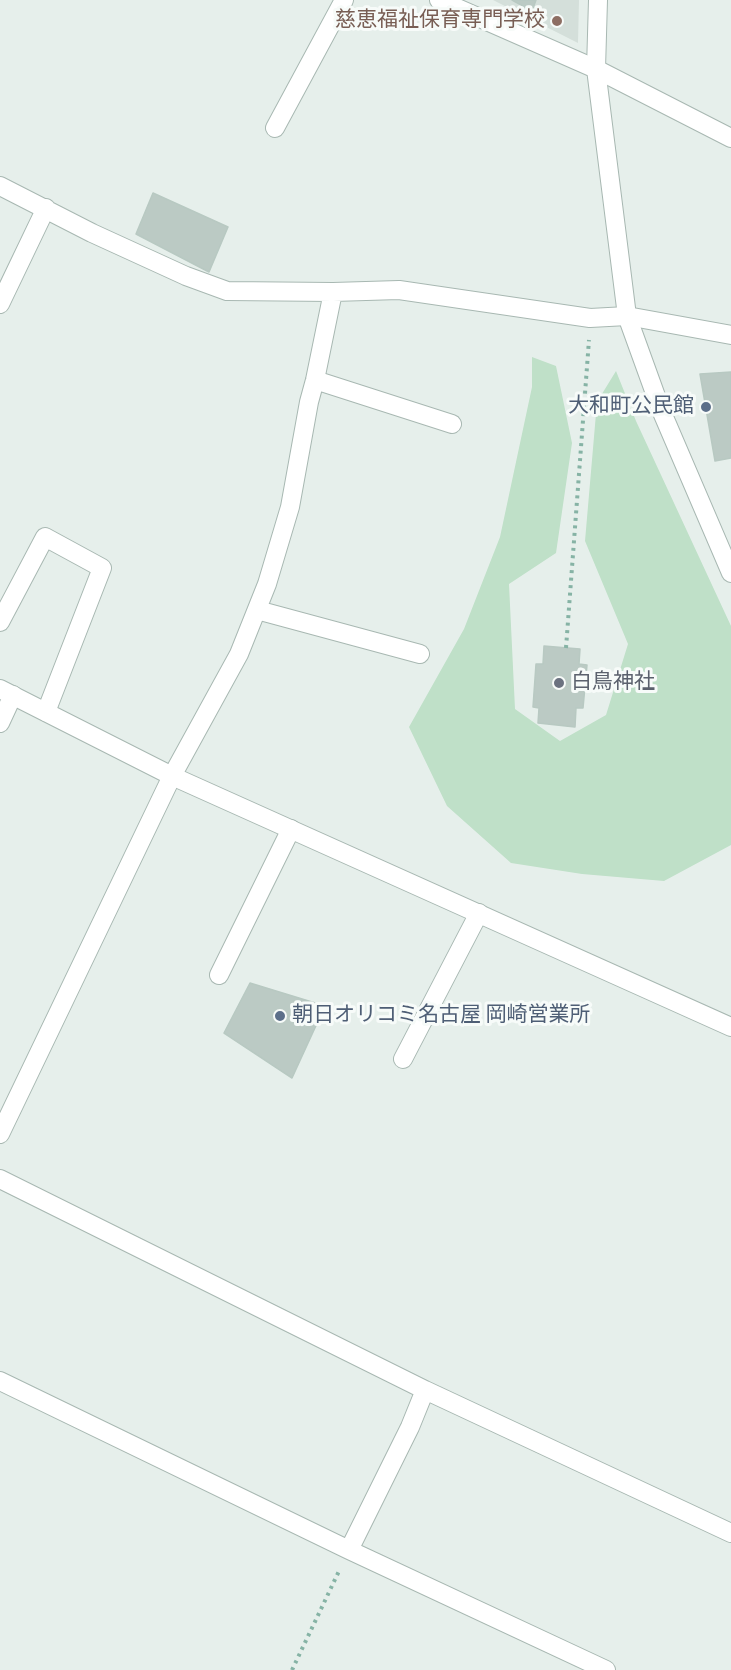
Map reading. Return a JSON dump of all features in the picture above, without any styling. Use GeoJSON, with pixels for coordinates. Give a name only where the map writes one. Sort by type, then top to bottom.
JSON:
{"type":"FeatureCollection","features":[{"type":"Feature","properties":{"kind":"street"},"geometry":{"type":"LineString","coordinates":[[275,128],[344,0]]}},
{"type":"Feature","properties":{"kind":"street"},"geometry":{"type":"LineString","coordinates":[[439,0],[596,69],[731,138]]}},
{"type":"Feature","properties":{"kind":"street"},"geometry":{"type":"LineString","coordinates":[[598,0],[596,69],[627,316],[661,410],[731,573]]}},
{"type":"Feature","properties":{"kind":"street"},"geometry":{"type":"LineString","coordinates":[[0,186],[92,233],[186,276],[227,291],[399,290],[590,318],[627,316],[731,335]]}},
{"type":"Feature","properties":{"kind":"street"},"geometry":{"type":"LineString","coordinates":[[0,304],[46,208]]}},
{"type":"Feature","properties":{"kind":"street"},"geometry":{"type":"LineString","coordinates":[[0,1134],[172,776],[239,654],[257,610],[290,507],[309,402],[333,292]]}},
{"type":"Feature","properties":{"kind":"street"},"geometry":{"type":"LineString","coordinates":[[315,380],[452,424]]}},
{"type":"Feature","properties":{"kind":"street"},"geometry":{"type":"LineString","coordinates":[[0,622],[45,537],[102,568],[46,712]]}},
{"type":"Feature","properties":{"kind":"street"},"geometry":{"type":"LineString","coordinates":[[257,610],[420,654]]}},
{"type":"Feature","properties":{"kind":"street"},"geometry":{"type":"LineString","coordinates":[[0,723],[6,692],[172,776],[731,1027]]}},
{"type":"Feature","properties":{"kind":"street"},"geometry":{"type":"LineString","coordinates":[[219,975],[291,829]]}},
{"type":"Feature","properties":{"kind":"street"},"geometry":{"type":"LineString","coordinates":[[403,1059],[479,913]]}},
{"type":"Feature","properties":{"kind":"street"},"geometry":{"type":"LineString","coordinates":[[0,1179],[425,1390],[731,1533]]}},
{"type":"Feature","properties":{"kind":"street"},"geometry":{"type":"LineString","coordinates":[[0,1381],[349,1550],[606,1670]]}},
{"type":"Feature","properties":{"kind":"street"},"geometry":{"type":"LineString","coordinates":[[349,1550],[410,1427],[425,1390]]}},
{"type":"Feature","properties":{"kind":"path"},"geometry":{"type":"LineString","coordinates":[[566,648],[590,318]]}},
{"type":"Feature","properties":{"kind":"path"},"geometry":{"type":"LineString","coordinates":[[292,1670],[349,1550]]}},
{"type":"Feature","properties":{"kind":"shaded area","name":"慈恵福祉保育専門学校"},"geometry":{"type":"Polygon","coordinates":[[[493,0],[579,0],[578,43],[493,0]]]}},
{"type":"Feature","properties":{"kind":"green space"},"geometry":{"type":"Polygon","coordinates":[[[532,357],[556,366],[572,443],[556,553],[509,584],[515,709],[560,741],[606,715],[628,644],[585,541],[597,402],[616,371],[636,421],[731,626],[731,845],[664,881],[582,874],[511,863],[447,806],[409,727],[464,629],[500,537],[532,387],[532,357]]]}},
{"type":"Feature","properties":{"kind":"building"},"geometry":{"type":"Polygon","coordinates":[[[512,0],[536,0],[532,11],[512,0]]]}},
{"type":"Feature","properties":{"kind":"building"},"geometry":{"type":"Polygon","coordinates":[[[153,193],[228,227],[209,272],[136,234],[153,193]]]}},
{"type":"Feature","properties":{"kind":"building"},"geometry":{"type":"Polygon","coordinates":[[[731,372],[731,458],[715,461],[700,374],[731,372]]]}},
{"type":"Feature","properties":{"kind":"building"},"geometry":{"type":"Polygon","coordinates":[[[544,646],[580,649],[579,664],[587,665],[583,708],[576,708],[575,727],[538,723],[539,708],[533,707],[536,664],[543,664],[544,646]]]}},
{"type":"Feature","properties":{"kind":"building"},"geometry":{"type":"Polygon","coordinates":[[[250,983],[325,1006],[292,1078],[224,1033],[250,983]]]}},
{"type":"Feature","properties":{"kind":"place","name":"慈恵福祉保育専門学校"},"geometry":{"type":"Point","coordinates":[557,21]}},
{"type":"Feature","properties":{"kind":"place","name":"大和町公民館"},"geometry":{"type":"Point","coordinates":[706,407]}},
{"type":"Feature","properties":{"kind":"place","name":"白鳥神社"},"geometry":{"type":"Point","coordinates":[559,683]}},
{"type":"Feature","properties":{"kind":"place","name":"朝日オリコミ名古屋 岡崎営業所"},"geometry":{"type":"Point","coordinates":[280,1016]}}]}
